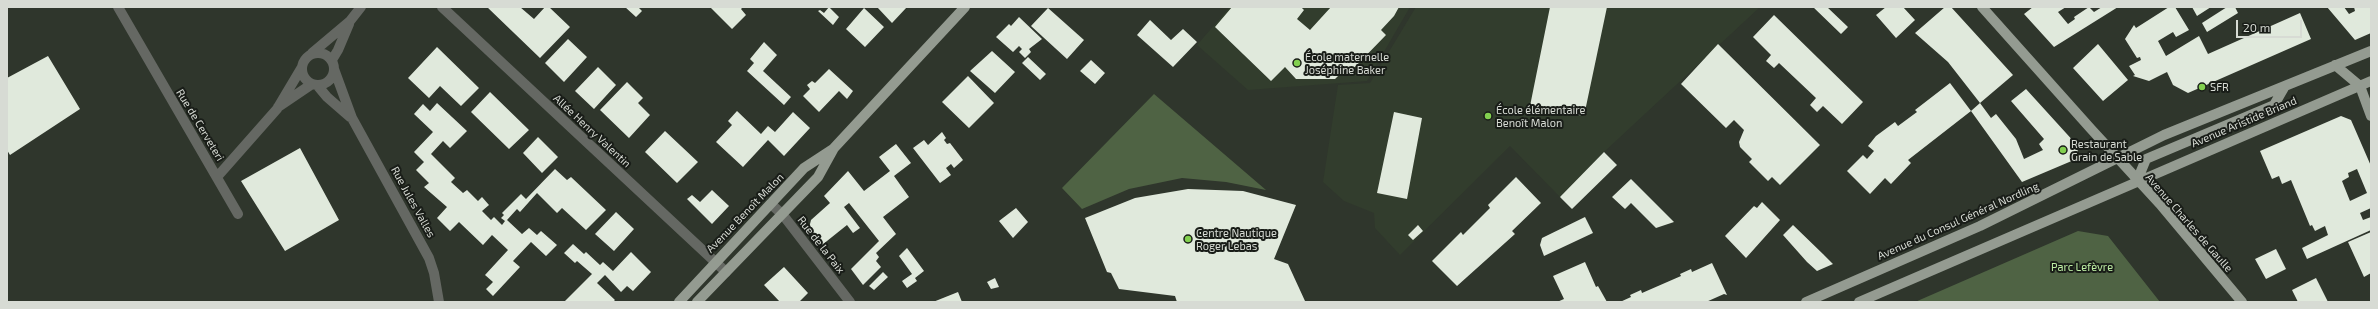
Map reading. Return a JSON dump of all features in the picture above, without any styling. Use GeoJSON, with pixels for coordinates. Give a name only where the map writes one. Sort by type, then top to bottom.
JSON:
{"type":"FeatureCollection","features":[{"type":"Feature","properties":{"kind":"main road","name":"Avenue Benoît Malon"},"geometry":{"type":"LineString","coordinates":[[697,302],[783,216],[818,176],[834,148],[965,7]]}},
{"type":"Feature","properties":{"kind":"main road","name":"Avenue Charles de Gaulle"},"geometry":{"type":"LineString","coordinates":[[1982,7],[2160,204],[2242,302]]}},
{"type":"Feature","properties":{"kind":"main road","name":"Avenue Aristide Briand"},"geometry":{"type":"LineString","coordinates":[[2118,159],[2164,135],[2371,51]]}},
{"type":"Feature","properties":{"kind":"main road"},"geometry":{"type":"LineString","coordinates":[[2335,65],[2360,86],[2371,116]]}},
{"type":"Feature","properties":{"kind":"main road","name":"Avenue Aristide Briand"},"geometry":{"type":"LineString","coordinates":[[2137,180],[2371,81]]}},
{"type":"Feature","properties":{"kind":"main road"},"geometry":{"type":"LineString","coordinates":[[1859,302],[2069,212],[2137,180],[2146,159],[2274,105],[2285,86]]}},
{"type":"Feature","properties":{"kind":"main road","name":"Avenue Benoît Malon"},"geometry":{"type":"LineString","coordinates":[[679,302],[804,168],[834,148]]}},
{"type":"Feature","properties":{"kind":"main road","name":"Avenue du Consul Général Nordling"},"geometry":{"type":"LineString","coordinates":[[1806,302],[1980,226],[2118,159]]}},
{"type":"Feature","properties":{"kind":"street","name":"Rue de Cerveteri"},"geometry":{"type":"LineString","coordinates":[[118,7],[217,177],[276,109],[302,67]]}},
{"type":"Feature","properties":{"kind":"street"},"geometry":{"type":"LineString","coordinates":[[350,21],[333,64],[332,77],[327,82],[314,85],[303,75],[302,67],[305,59],[350,21],[361,7]]}},
{"type":"Feature","properties":{"kind":"street","name":"Allée Henry Valentin"},"geometry":{"type":"LineString","coordinates":[[442,7],[726,272]]}},
{"type":"Feature","properties":{"kind":"street"},"geometry":{"type":"LineString","coordinates":[[312,54],[321,53],[333,64]]}},
{"type":"Feature","properties":{"kind":"street","name":"Rue Jules Valles"},"geometry":{"type":"LineString","coordinates":[[333,64],[352,118],[429,258],[439,302]]}},
{"type":"Feature","properties":{"kind":"street","name":"Rue de Cerveteri"},"geometry":{"type":"LineString","coordinates":[[276,109],[314,85]]}},
{"type":"Feature","properties":{"kind":"street","name":"Rue Jules Valles"},"geometry":{"type":"LineString","coordinates":[[314,85],[352,118]]}},
{"type":"Feature","properties":{"kind":"street"},"geometry":{"type":"LineString","coordinates":[[217,177],[238,214]]}},
{"type":"Feature","properties":{"kind":"street","name":"Rue de la Paix"},"geometry":{"type":"LineString","coordinates":[[771,204],[783,216],[850,302]]}},
{"type":"Feature","properties":{"kind":"shaded area","name":"École maternelle Joséphine Baker"},"geometry":{"type":"Polygon","coordinates":[[[1230,7],[1410,7],[1367,81],[1248,90],[1197,45],[1230,7]]]}},
{"type":"Feature","properties":{"kind":"shaded area","name":"École élémentaire Benoît Malon"},"geometry":{"type":"Polygon","coordinates":[[[1416,7],[1760,7],[1604,152],[1560,197],[1510,146],[1400,255],[1375,228],[1374,213],[1344,201],[1323,182],[1338,85],[1370,83],[1416,7]]]}},
{"type":"Feature","properties":{"kind":"green space"},"geometry":{"type":"Polygon","coordinates":[[[1154,94],[1266,190],[1226,182],[1182,178],[1129,189],[1082,209],[1062,188],[1154,94]]]}},
{"type":"Feature","properties":{"kind":"green space","name":"Parc Lefèvre"},"geometry":{"type":"Polygon","coordinates":[[[2078,231],[2108,236],[2160,302],[1915,302],[2078,231]]]}},
{"type":"Feature","properties":{"kind":"building"},"geometry":{"type":"Polygon","coordinates":[[[487,7],[520,7],[534,19],[545,7],[549,7],[570,27],[540,58],[487,7]]]}},
{"type":"Feature","properties":{"kind":"building"},"geometry":{"type":"Polygon","coordinates":[[[625,7],[638,7],[642,11],[636,17],[625,7]]]}},
{"type":"Feature","properties":{"kind":"building"},"geometry":{"type":"Polygon","coordinates":[[[710,7],[743,7],[741,9],[746,15],[732,29],[710,7]]]}},
{"type":"Feature","properties":{"kind":"building"},"geometry":{"type":"Polygon","coordinates":[[[829,7],[839,17],[833,25],[818,11],[820,10],[824,13],[829,7]]]}},
{"type":"Feature","properties":{"kind":"building"},"geometry":{"type":"Polygon","coordinates":[[[877,7],[907,7],[892,23],[877,7]]]}},
{"type":"Feature","properties":{"kind":"building","name":"École maternelle Joséphine Baker"},"geometry":{"type":"Polygon","coordinates":[[[1232,7],[1301,7],[1304,10],[1297,19],[1310,30],[1331,7],[1399,7],[1394,16],[1381,30],[1386,35],[1352,70],[1347,67],[1335,79],[1296,79],[1285,67],[1271,81],[1215,27],[1232,7]]]}},
{"type":"Feature","properties":{"kind":"building"},"geometry":{"type":"Polygon","coordinates":[[[1550,7],[1607,7],[1584,116],[1530,106],[1550,7]]]}},
{"type":"Feature","properties":{"kind":"building"},"geometry":{"type":"Polygon","coordinates":[[[1813,7],[1827,7],[1848,27],[1841,34],[1813,7]]]}},
{"type":"Feature","properties":{"kind":"building"},"geometry":{"type":"Polygon","coordinates":[[[1886,7],[1903,7],[1915,20],[1896,38],[1876,15],[1886,7]]]}},
{"type":"Feature","properties":{"kind":"building"},"geometry":{"type":"Polygon","coordinates":[[[1945,7],[1951,7],[2013,75],[1980,103],[1948,62],[1915,33],[1945,7]]]}},
{"type":"Feature","properties":{"kind":"building"},"geometry":{"type":"Polygon","coordinates":[[[2033,7],[2066,7],[2058,12],[2068,24],[2075,19],[2074,17],[2089,7],[2094,12],[2102,7],[2118,7],[2054,47],[2024,14],[2033,7]]]}},
{"type":"Feature","properties":{"kind":"building"},"geometry":{"type":"Polygon","coordinates":[[[2169,7],[2175,7],[2189,30],[2176,37],[2173,32],[2158,41],[2166,56],[2199,36],[2208,54],[2300,13],[2311,39],[2188,93],[2173,85],[2167,72],[2149,81],[2133,76],[2135,75],[2129,66],[2141,60],[2140,57],[2137,58],[2125,39],[2134,25],[2136,28],[2169,7]]]}},
{"type":"Feature","properties":{"kind":"building"},"geometry":{"type":"Polygon","coordinates":[[[2192,7],[2211,7],[2197,16],[2192,7]]]}},
{"type":"Feature","properties":{"kind":"building"},"geometry":{"type":"Polygon","coordinates":[[[2227,7],[2235,7],[2238,13],[2207,32],[2202,23],[2227,7]]]}},
{"type":"Feature","properties":{"kind":"building"},"geometry":{"type":"Polygon","coordinates":[[[2327,7],[2344,7],[2349,14],[2355,11],[2354,7],[2371,7],[2371,33],[2355,40],[2327,7]]]}},
{"type":"Feature","properties":{"kind":"building"},"geometry":{"type":"Polygon","coordinates":[[[864,8],[884,27],[865,47],[846,29],[864,8]]]}},
{"type":"Feature","properties":{"kind":"building"},"geometry":{"type":"Polygon","coordinates":[[[1048,8],[1084,40],[1067,59],[1031,26],[1048,8]]]}},
{"type":"Feature","properties":{"kind":"building"},"geometry":{"type":"Polygon","coordinates":[[[1774,15],[1863,102],[1842,124],[1823,106],[1817,112],[1810,105],[1816,98],[1779,63],[1774,68],[1766,61],[1771,55],[1753,37],[1774,15]]]}},
{"type":"Feature","properties":{"kind":"building"},"geometry":{"type":"Polygon","coordinates":[[[1019,17],[1042,39],[1029,49],[1031,52],[1025,58],[1019,52],[1022,49],[1019,46],[1013,52],[996,37],[1009,24],[1011,26],[1019,17]]]}},
{"type":"Feature","properties":{"kind":"building"},"geometry":{"type":"Polygon","coordinates":[[[1150,20],[1171,40],[1183,29],[1197,42],[1173,67],[1137,35],[1150,20]]]}},
{"type":"Feature","properties":{"kind":"building"},"geometry":{"type":"Polygon","coordinates":[[[568,39],[587,57],[564,82],[545,63],[568,39]]]}},
{"type":"Feature","properties":{"kind":"building"},"geometry":{"type":"Polygon","coordinates":[[[764,42],[777,55],[763,71],[791,97],[784,105],[747,71],[754,63],[750,59],[764,42]]]}},
{"type":"Feature","properties":{"kind":"building"},"geometry":{"type":"Polygon","coordinates":[[[1718,44],[1820,145],[1780,185],[1772,177],[1768,181],[1749,162],[1752,159],[1740,147],[1739,142],[1744,130],[1734,120],[1726,128],[1681,84],[1718,44]]]}},
{"type":"Feature","properties":{"kind":"building"},"geometry":{"type":"Polygon","coordinates":[[[2098,44],[2128,80],[2103,101],[2073,68],[2098,44]]]}},
{"type":"Feature","properties":{"kind":"building"},"geometry":{"type":"Polygon","coordinates":[[[437,47],[479,88],[461,106],[440,86],[429,98],[408,78],[437,47]]]}},
{"type":"Feature","properties":{"kind":"building"},"geometry":{"type":"Polygon","coordinates":[[[992,51],[1015,72],[995,93],[970,71],[992,51]]]}},
{"type":"Feature","properties":{"kind":"building"},"geometry":{"type":"Polygon","coordinates":[[[48,56],[80,109],[10,155],[7,150],[7,78],[48,56]]]}},
{"type":"Feature","properties":{"kind":"building"},"geometry":{"type":"Polygon","coordinates":[[[1028,57],[1046,74],[1040,80],[1022,63],[1028,57]]]}},
{"type":"Feature","properties":{"kind":"building"},"geometry":{"type":"Polygon","coordinates":[[[1091,60],[1105,73],[1095,84],[1080,71],[1091,60]]]}},
{"type":"Feature","properties":{"kind":"building"},"geometry":{"type":"Polygon","coordinates":[[[598,67],[616,85],[594,109],[575,91],[598,67]]]}},
{"type":"Feature","properties":{"kind":"building"},"geometry":{"type":"Polygon","coordinates":[[[829,69],[853,91],[847,99],[839,91],[819,112],[803,96],[810,89],[807,85],[812,81],[815,83],[829,69]]]}},
{"type":"Feature","properties":{"kind":"building"},"geometry":{"type":"Polygon","coordinates":[[[968,76],[994,103],[969,128],[942,102],[968,76]]]}},
{"type":"Feature","properties":{"kind":"building"},"geometry":{"type":"Polygon","coordinates":[[[627,82],[643,98],[638,103],[650,115],[629,138],[600,110],[627,82]]]}},
{"type":"Feature","properties":{"kind":"building"},"geometry":{"type":"Polygon","coordinates":[[[1950,83],[1971,111],[1908,160],[1911,163],[1891,184],[1885,178],[1870,194],[1847,171],[1863,155],[1867,159],[1874,151],[1868,146],[1876,136],[1895,122],[1898,126],[1917,112],[1915,110],[1950,83]]]}},
{"type":"Feature","properties":{"kind":"building"},"geometry":{"type":"Polygon","coordinates":[[[2026,89],[2076,144],[2078,152],[2074,160],[2022,182],[1971,111],[1980,103],[1991,118],[1996,114],[2016,139],[2024,159],[2043,150],[2039,144],[2044,139],[2011,101],[2026,89]]]}},
{"type":"Feature","properties":{"kind":"building"},"geometry":{"type":"Polygon","coordinates":[[[490,92],[529,130],[509,149],[471,112],[490,92]]]}},
{"type":"Feature","properties":{"kind":"building"},"geometry":{"type":"Polygon","coordinates":[[[437,103],[467,131],[450,148],[443,141],[431,154],[455,178],[451,182],[463,193],[467,190],[478,201],[482,197],[489,205],[482,211],[491,220],[494,217],[502,225],[505,221],[501,218],[504,215],[502,213],[521,194],[526,199],[555,169],[567,180],[571,177],[606,210],[586,230],[562,208],[557,213],[537,193],[520,212],[517,209],[507,220],[522,234],[529,228],[537,235],[541,231],[557,245],[546,256],[531,242],[513,261],[520,267],[493,296],[486,289],[493,282],[485,275],[508,250],[492,235],[483,245],[459,222],[450,231],[437,218],[447,207],[424,187],[429,183],[416,170],[424,162],[414,152],[433,132],[414,114],[423,104],[430,111],[437,103]]]}},
{"type":"Feature","properties":{"kind":"building"},"geometry":{"type":"Polygon","coordinates":[[[737,111],[761,134],[768,126],[775,132],[793,112],[810,128],[784,156],[768,140],[743,167],[716,142],[732,125],[728,121],[737,111]]]}},
{"type":"Feature","properties":{"kind":"building"},"geometry":{"type":"Polygon","coordinates":[[[1394,112],[1422,118],[1407,199],[1377,193],[1394,112]]]}},
{"type":"Feature","properties":{"kind":"building"},"geometry":{"type":"Polygon","coordinates":[[[2341,116],[2351,120],[2371,166],[2371,208],[2360,213],[2363,220],[2371,217],[2371,230],[2307,259],[2302,248],[2328,235],[2325,226],[2315,231],[2312,225],[2310,226],[2291,180],[2282,184],[2279,176],[2272,179],[2260,151],[2341,116]],[[2357,169],[2348,173],[2349,177],[2342,181],[2350,201],[2367,193],[2357,169]]]}},
{"type":"Feature","properties":{"kind":"building"},"geometry":{"type":"Polygon","coordinates":[[[665,131],[698,162],[677,183],[645,152],[665,131]]]}},
{"type":"Feature","properties":{"kind":"building"},"geometry":{"type":"Polygon","coordinates":[[[942,132],[946,138],[944,140],[947,144],[950,143],[963,160],[954,168],[951,164],[946,168],[951,175],[940,183],[913,148],[924,140],[928,145],[942,132]]]}},
{"type":"Feature","properties":{"kind":"building"},"geometry":{"type":"Polygon","coordinates":[[[538,137],[558,157],[542,173],[523,153],[538,137]]]}},
{"type":"Feature","properties":{"kind":"building"},"geometry":{"type":"Polygon","coordinates":[[[896,144],[911,163],[894,176],[909,197],[883,217],[896,234],[876,253],[879,257],[876,261],[881,267],[863,285],[851,269],[879,241],[849,203],[844,207],[860,228],[853,233],[847,225],[822,245],[809,228],[811,220],[830,203],[824,196],[848,171],[864,191],[890,171],[879,157],[896,144]]]}},
{"type":"Feature","properties":{"kind":"building"},"geometry":{"type":"Polygon","coordinates":[[[300,148],[339,220],[285,251],[241,181],[300,148]]]}},
{"type":"Feature","properties":{"kind":"building"},"geometry":{"type":"Polygon","coordinates":[[[1604,152],[1617,165],[1572,209],[1560,197],[1604,152]]]}},
{"type":"Feature","properties":{"kind":"building"},"geometry":{"type":"Polygon","coordinates":[[[1516,177],[1541,203],[1512,231],[1515,234],[1457,286],[1432,261],[1461,232],[1463,235],[1490,208],[1488,205],[1516,177]]]}},
{"type":"Feature","properties":{"kind":"building"},"geometry":{"type":"Polygon","coordinates":[[[1631,179],[1674,222],[1656,228],[1631,203],[1625,209],[1612,197],[1631,179]]]}},
{"type":"Feature","properties":{"kind":"building","name":"Centre Nautique Roger Lebas"},"geometry":{"type":"Polygon","coordinates":[[[1188,189],[1243,191],[1296,205],[1274,259],[1288,264],[1305,301],[1177,302],[1175,296],[1119,289],[1111,273],[1107,272],[1085,218],[1135,198],[1188,189]]]}},
{"type":"Feature","properties":{"kind":"building"},"geometry":{"type":"Polygon","coordinates":[[[712,190],[729,206],[712,224],[687,199],[692,195],[700,202],[712,190]]]}},
{"type":"Feature","properties":{"kind":"building"},"geometry":{"type":"Polygon","coordinates":[[[1762,202],[1780,220],[1746,258],[1725,236],[1754,206],[1757,208],[1762,202]]]}},
{"type":"Feature","properties":{"kind":"building"},"geometry":{"type":"Polygon","coordinates":[[[1016,208],[1028,222],[1013,238],[999,221],[1016,208]]]}},
{"type":"Feature","properties":{"kind":"building"},"geometry":{"type":"Polygon","coordinates":[[[616,212],[634,229],[614,251],[595,234],[616,212]]]}},
{"type":"Feature","properties":{"kind":"building"},"geometry":{"type":"Polygon","coordinates":[[[1585,217],[1593,233],[1544,256],[1540,245],[1542,238],[1585,217]]]}},
{"type":"Feature","properties":{"kind":"building"},"geometry":{"type":"Polygon","coordinates":[[[1418,225],[1423,231],[1413,240],[1408,235],[1418,225]]]}},
{"type":"Feature","properties":{"kind":"building"},"geometry":{"type":"Polygon","coordinates":[[[1793,225],[1833,264],[1817,271],[1807,262],[1783,235],[1793,225]]]}},
{"type":"Feature","properties":{"kind":"building"},"geometry":{"type":"Polygon","coordinates":[[[2371,232],[2371,273],[2364,277],[2348,242],[2371,232]]]}},
{"type":"Feature","properties":{"kind":"building"},"geometry":{"type":"Polygon","coordinates":[[[573,244],[584,254],[586,252],[600,265],[603,262],[613,271],[631,252],[651,272],[633,291],[627,286],[621,292],[605,275],[597,283],[615,300],[613,302],[564,302],[592,274],[577,261],[575,263],[564,253],[573,244]]]}},
{"type":"Feature","properties":{"kind":"building"},"geometry":{"type":"Polygon","coordinates":[[[907,248],[924,271],[915,278],[917,281],[907,288],[902,281],[912,274],[899,256],[907,248]]]}},
{"type":"Feature","properties":{"kind":"building"},"geometry":{"type":"Polygon","coordinates":[[[2276,249],[2286,269],[2266,279],[2255,259],[2276,249]]]}},
{"type":"Feature","properties":{"kind":"building"},"geometry":{"type":"Polygon","coordinates":[[[1585,262],[1596,287],[1598,286],[1607,302],[1557,302],[1564,299],[1553,276],[1585,262]]]}},
{"type":"Feature","properties":{"kind":"building"},"geometry":{"type":"Polygon","coordinates":[[[1712,263],[1727,295],[1724,294],[1706,302],[1620,302],[1641,290],[1642,293],[1681,276],[1680,274],[1691,269],[1692,272],[1712,263]]]}},
{"type":"Feature","properties":{"kind":"building"},"geometry":{"type":"Polygon","coordinates":[[[784,267],[808,293],[799,302],[780,302],[764,285],[784,267]]]}},
{"type":"Feature","properties":{"kind":"building"},"geometry":{"type":"Polygon","coordinates":[[[883,272],[888,277],[874,290],[869,286],[883,272]]]}},
{"type":"Feature","properties":{"kind":"building"},"geometry":{"type":"Polygon","coordinates":[[[995,278],[999,287],[991,289],[987,282],[995,278]]]}},
{"type":"Feature","properties":{"kind":"building"},"geometry":{"type":"Polygon","coordinates":[[[2316,278],[2328,302],[2298,302],[2292,290],[2316,278]]]}},
{"type":"Feature","properties":{"kind":"building"},"geometry":{"type":"Polygon","coordinates":[[[958,292],[962,302],[933,302],[958,292]]]}},
{"type":"Feature","properties":{"kind":"place","name":"École maternelle Joséphine Baker"},"geometry":{"type":"Point","coordinates":[1297,63]}},
{"type":"Feature","properties":{"kind":"place","name":"SFR"},"geometry":{"type":"Point","coordinates":[2202,87]}},
{"type":"Feature","properties":{"kind":"place","name":"École élémentaire Benoît Malon"},"geometry":{"type":"Point","coordinates":[1488,116]}},
{"type":"Feature","properties":{"kind":"place","name":"Restaurant Grain de Sable"},"geometry":{"type":"Point","coordinates":[2063,150]}},
{"type":"Feature","properties":{"kind":"place","name":"Centre Nautique Roger Lebas"},"geometry":{"type":"Point","coordinates":[1188,239]}}]}
